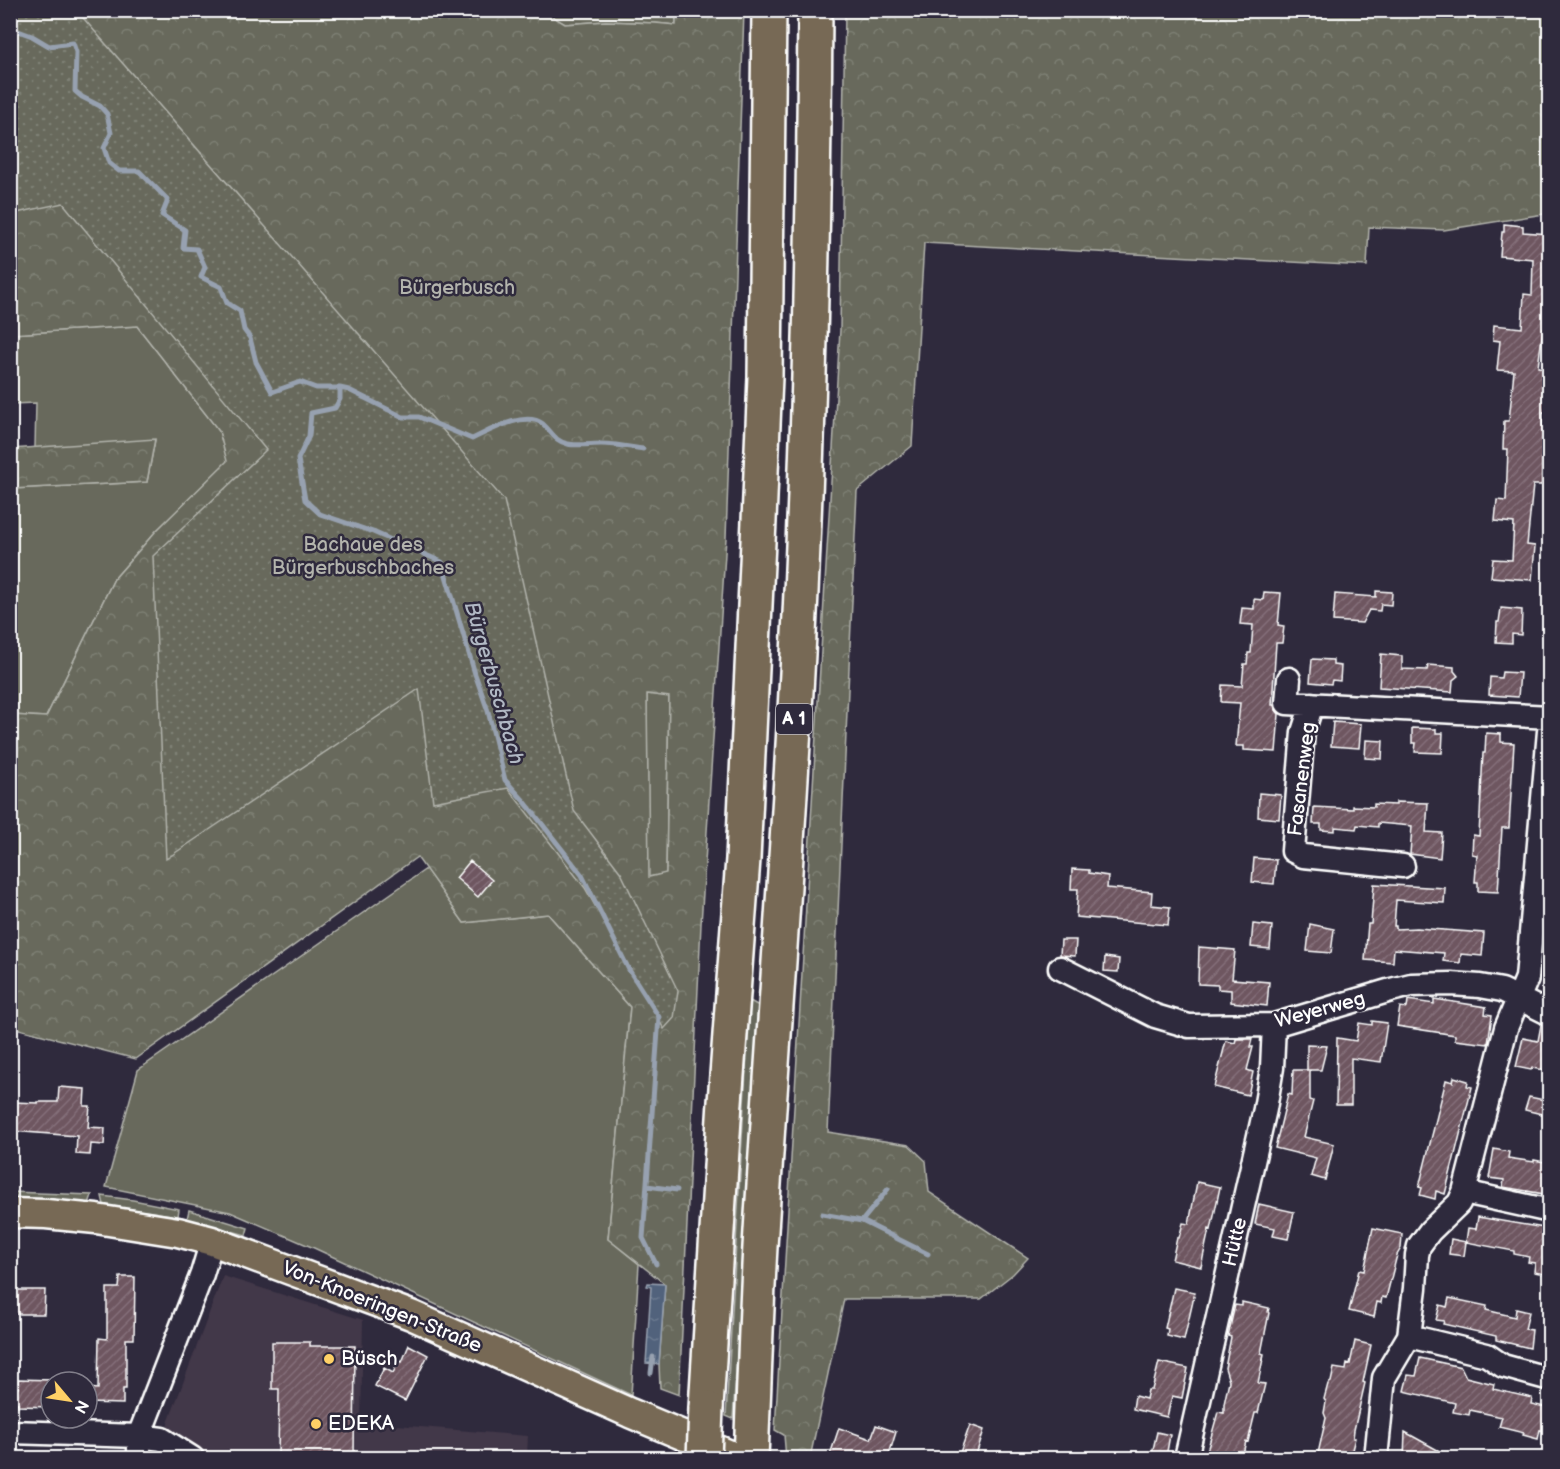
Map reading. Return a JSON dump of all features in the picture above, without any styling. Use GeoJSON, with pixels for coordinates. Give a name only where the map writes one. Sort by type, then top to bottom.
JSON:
{"type":"FeatureCollection","features":[{"type":"Feature","properties":{"kind":"highway","name":"A 1"},"geometry":{"type":"LineString","coordinates":[[704,1458],[726,1090],[743,859],[759,521],[765,377],[769,10]]}},
{"type":"Feature","properties":{"kind":"highway","name":"A 1"},"geometry":{"type":"LineString","coordinates":[[752,1443],[760,1251],[787,860],[804,523],[814,130],[814,10]]}},
{"type":"Feature","properties":{"kind":"main road","name":"Von-Knoeringen-Straße"},"geometry":{"type":"LineString","coordinates":[[10,1213],[96,1219],[178,1232],[212,1242],[411,1315],[737,1458]]}},
{"type":"Feature","properties":{"kind":"street","name":"Fasanenweg"},"geometry":{"type":"LineString","coordinates":[[1289,680],[1287,703],[1549,729]]}},
{"type":"Feature","properties":{"kind":"street","name":"Fasanenweg"},"geometry":{"type":"LineString","coordinates":[[1312,704],[1303,732],[1293,851],[1303,856],[1403,866]]}},
{"type":"Feature","properties":{"kind":"street"},"geometry":{"type":"LineString","coordinates":[[1376,1458],[1384,1378],[1409,1336],[1419,1246],[1430,1230],[1459,1203],[1464,1192],[1506,1028],[1527,978],[1549,729]]}},
{"type":"Feature","properties":{"kind":"street","name":"Weyerweg"},"geometry":{"type":"LineString","coordinates":[[1060,968],[1155,1016],[1189,1026],[1274,1025],[1412,985],[1451,984],[1502,990],[1550,1014]]}},
{"type":"Feature","properties":{"kind":"street","name":"Hütte"},"geometry":{"type":"LineString","coordinates":[[1186,1458],[1264,1108],[1272,1068],[1274,1025]]}},
{"type":"Feature","properties":{"kind":"street"},"geometry":{"type":"LineString","coordinates":[[1464,1192],[1550,1211]]}},
{"type":"Feature","properties":{"kind":"street"},"geometry":{"type":"LineString","coordinates":[[139,1447],[212,1242]]}},
{"type":"Feature","properties":{"kind":"street"},"geometry":{"type":"LineString","coordinates":[[1409,1336],[1487,1355],[1503,1366],[1550,1379]]}},
{"type":"Feature","properties":{"kind":"street"},"geometry":{"type":"LineString","coordinates":[[10,1432],[139,1447],[162,1439],[192,1458]]}},
{"type":"Feature","properties":{"kind":"shaded area"},"geometry":{"type":"Polygon","coordinates":[[[223,1276],[363,1320],[361,1422],[528,1436],[527,1456],[596,1458],[165,1458],[168,1423],[223,1276]]]}},
{"type":"Feature","properties":{"kind":"green space","name":"Bürgerbusch"},"geometry":{"type":"Polygon","coordinates":[[[542,10],[565,24],[606,21],[676,25],[676,11],[744,11],[726,538],[701,924],[679,1395],[660,1388],[659,1364],[665,1284],[608,1239],[630,1007],[548,914],[464,923],[417,857],[136,1059],[11,1027],[11,715],[46,717],[114,579],[156,531],[227,461],[219,431],[137,326],[11,334],[11,11],[542,10]],[[647,694],[649,877],[666,873],[669,697],[647,694]]]}},
{"type":"Feature","properties":{"kind":"green space","name":"Bachaue des Bürgerbuschbaches"},"geometry":{"type":"Polygon","coordinates":[[[10,11],[77,11],[504,500],[574,811],[621,873],[678,991],[674,1018],[664,1029],[585,888],[508,788],[433,802],[419,689],[166,859],[153,556],[266,450],[63,203],[11,215],[10,11]]]}},
{"type":"Feature","properties":{"kind":"green space"},"geometry":{"type":"Polygon","coordinates":[[[542,11],[676,11],[676,25],[606,21],[565,24],[542,11]]]}},
{"type":"Feature","properties":{"kind":"green space"},"geometry":{"type":"Polygon","coordinates":[[[845,11],[1549,11],[1550,213],[1444,230],[1369,227],[1367,266],[924,243],[912,446],[857,491],[828,1132],[909,1145],[926,1161],[929,1192],[1028,1258],[1013,1274],[981,1299],[844,1299],[810,1458],[786,1458],[784,1435],[775,1430],[840,330],[845,11]]]}},
{"type":"Feature","properties":{"kind":"green space"},"geometry":{"type":"Polygon","coordinates":[[[137,326],[219,431],[228,462],[156,531],[114,579],[46,717],[11,715],[11,489],[147,482],[155,440],[35,448],[36,403],[11,404],[11,334],[137,326]]]}},
{"type":"Feature","properties":{"kind":"green space"},"geometry":{"type":"Polygon","coordinates":[[[155,439],[147,482],[11,489],[11,449],[155,439]]]}},
{"type":"Feature","properties":{"kind":"green space"},"geometry":{"type":"Polygon","coordinates":[[[647,694],[669,696],[666,874],[648,877],[647,694]]]}},
{"type":"Feature","properties":{"kind":"green space"},"geometry":{"type":"Polygon","coordinates":[[[426,869],[464,923],[548,914],[630,1007],[608,1239],[639,1264],[631,1395],[314,1248],[230,1212],[106,1187],[138,1070],[426,869]]]}},
{"type":"Feature","properties":{"kind":"green space"},"geometry":{"type":"Polygon","coordinates":[[[750,1001],[759,1006],[733,1419],[726,1416],[750,1001]]]}},
{"type":"Feature","properties":{"kind":"green space"},"geometry":{"type":"Polygon","coordinates":[[[11,1192],[92,1195],[89,1204],[11,1201],[11,1192]]]}},
{"type":"Feature","properties":{"kind":"green space"},"geometry":{"type":"Polygon","coordinates":[[[102,1196],[179,1209],[178,1216],[104,1205],[102,1196]]]}},
{"type":"Feature","properties":{"kind":"green space"},"geometry":{"type":"Polygon","coordinates":[[[189,1210],[248,1228],[246,1235],[187,1219],[189,1210]]]}},
{"type":"Feature","properties":{"kind":"water"},"geometry":{"type":"Polygon","coordinates":[[[648,1283],[665,1284],[659,1364],[646,1363],[651,1287],[647,1286],[648,1283]]]}},
{"type":"Feature","properties":{"kind":"building"},"geometry":{"type":"Polygon","coordinates":[[[1504,224],[1523,226],[1523,232],[1550,234],[1550,329],[1543,329],[1538,367],[1550,368],[1550,376],[1545,412],[1543,412],[1542,485],[1533,485],[1527,545],[1535,546],[1532,580],[1491,577],[1493,559],[1512,560],[1514,523],[1495,521],[1497,500],[1506,501],[1508,449],[1503,449],[1504,421],[1509,421],[1514,371],[1497,370],[1500,341],[1493,340],[1494,325],[1522,328],[1524,294],[1532,295],[1533,259],[1500,256],[1504,224]]]}},
{"type":"Feature","properties":{"kind":"building"},"geometry":{"type":"Polygon","coordinates":[[[1376,591],[1392,592],[1391,605],[1381,604],[1380,611],[1369,610],[1362,623],[1333,621],[1335,594],[1376,597],[1376,591]]]}},
{"type":"Feature","properties":{"kind":"building"},"geometry":{"type":"Polygon","coordinates":[[[1264,592],[1281,593],[1278,625],[1284,626],[1282,643],[1276,643],[1272,705],[1279,714],[1276,752],[1244,750],[1244,746],[1236,746],[1240,703],[1221,702],[1222,685],[1242,686],[1244,664],[1247,664],[1248,653],[1251,653],[1253,625],[1240,624],[1242,608],[1254,609],[1254,599],[1263,600],[1264,592]]]}},
{"type":"Feature","properties":{"kind":"building"},"geometry":{"type":"Polygon","coordinates":[[[1501,608],[1522,610],[1521,635],[1512,634],[1512,643],[1496,642],[1497,622],[1499,622],[1501,608]]]}},
{"type":"Feature","properties":{"kind":"building"},"geometry":{"type":"Polygon","coordinates":[[[1381,654],[1402,656],[1402,669],[1427,670],[1428,665],[1454,667],[1458,676],[1453,680],[1452,692],[1379,687],[1381,654]]]}},
{"type":"Feature","properties":{"kind":"building"},"geometry":{"type":"Polygon","coordinates":[[[1312,659],[1333,660],[1333,665],[1341,666],[1340,681],[1332,680],[1331,684],[1310,682],[1312,659]]]}},
{"type":"Feature","properties":{"kind":"building"},"geometry":{"type":"Polygon","coordinates":[[[1502,672],[1520,673],[1518,697],[1489,695],[1490,677],[1501,678],[1502,672]]]}},
{"type":"Feature","properties":{"kind":"building"},"geometry":{"type":"Polygon","coordinates":[[[1333,722],[1361,724],[1359,748],[1331,746],[1333,722]]]}},
{"type":"Feature","properties":{"kind":"building"},"geometry":{"type":"Polygon","coordinates":[[[1412,728],[1436,729],[1436,733],[1443,733],[1442,753],[1415,752],[1416,743],[1412,743],[1412,728]]]}},
{"type":"Feature","properties":{"kind":"building"},"geometry":{"type":"Polygon","coordinates":[[[1486,733],[1501,734],[1501,742],[1514,743],[1509,828],[1502,828],[1498,892],[1478,891],[1478,882],[1475,882],[1477,855],[1472,854],[1473,835],[1479,836],[1486,733]]]}},
{"type":"Feature","properties":{"kind":"building"},"geometry":{"type":"Polygon","coordinates":[[[1366,740],[1383,741],[1382,759],[1365,758],[1366,740]]]}},
{"type":"Feature","properties":{"kind":"building"},"geometry":{"type":"Polygon","coordinates":[[[1259,793],[1281,795],[1279,819],[1258,817],[1259,793]]]}},
{"type":"Feature","properties":{"kind":"building"},"geometry":{"type":"Polygon","coordinates":[[[1396,802],[1428,803],[1426,832],[1442,833],[1440,858],[1410,854],[1412,826],[1378,823],[1378,827],[1357,825],[1356,829],[1335,827],[1335,831],[1321,830],[1321,824],[1313,824],[1314,807],[1353,809],[1353,806],[1374,807],[1374,804],[1396,805],[1396,802]]]}},
{"type":"Feature","properties":{"kind":"building"},"geometry":{"type":"Polygon","coordinates":[[[1254,858],[1276,860],[1274,884],[1252,882],[1254,858]]]}},
{"type":"Feature","properties":{"kind":"building"},"geometry":{"type":"Polygon","coordinates":[[[470,861],[492,880],[478,897],[456,878],[470,861]]]}},
{"type":"Feature","properties":{"kind":"building"},"geometry":{"type":"Polygon","coordinates":[[[1072,869],[1089,870],[1089,873],[1108,876],[1107,888],[1152,892],[1151,905],[1170,907],[1168,925],[1076,917],[1078,889],[1071,889],[1072,869]]]}},
{"type":"Feature","properties":{"kind":"building"},"geometry":{"type":"Polygon","coordinates":[[[1374,884],[1445,888],[1444,903],[1396,900],[1394,926],[1396,929],[1417,928],[1484,933],[1482,956],[1461,954],[1460,963],[1443,961],[1444,953],[1394,949],[1393,962],[1365,960],[1374,884]]]}},
{"type":"Feature","properties":{"kind":"building"},"geometry":{"type":"Polygon","coordinates":[[[1253,924],[1272,926],[1270,949],[1251,947],[1253,924]]]}},
{"type":"Feature","properties":{"kind":"building"},"geometry":{"type":"Polygon","coordinates":[[[1310,924],[1334,929],[1331,953],[1307,951],[1310,924]]]}},
{"type":"Feature","properties":{"kind":"building"},"geometry":{"type":"Polygon","coordinates":[[[1061,940],[1076,940],[1075,956],[1060,955],[1061,940]]]}},
{"type":"Feature","properties":{"kind":"building"},"geometry":{"type":"Polygon","coordinates":[[[1199,947],[1235,950],[1232,979],[1269,982],[1267,1006],[1231,1002],[1231,990],[1218,989],[1218,985],[1198,984],[1199,947]]]}},
{"type":"Feature","properties":{"kind":"building"},"geometry":{"type":"Polygon","coordinates":[[[1105,957],[1119,959],[1118,972],[1104,971],[1105,957]]]}},
{"type":"Feature","properties":{"kind":"building"},"geometry":{"type":"Polygon","coordinates":[[[1434,999],[1486,1007],[1485,1014],[1492,1015],[1488,1044],[1455,1040],[1455,1035],[1397,1026],[1400,1007],[1407,1008],[1408,1000],[1434,1004],[1434,999]]]}},
{"type":"Feature","properties":{"kind":"building"},"geometry":{"type":"Polygon","coordinates":[[[1372,1021],[1387,1023],[1381,1062],[1351,1058],[1351,1105],[1336,1105],[1337,1038],[1356,1041],[1359,1023],[1372,1025],[1372,1021]]]}},
{"type":"Feature","properties":{"kind":"building"},"geometry":{"type":"Polygon","coordinates":[[[1541,1025],[1550,1027],[1550,1071],[1516,1067],[1523,1038],[1538,1041],[1541,1025]]]}},
{"type":"Feature","properties":{"kind":"building"},"geometry":{"type":"Polygon","coordinates":[[[1236,1039],[1252,1039],[1250,1047],[1253,1047],[1247,1070],[1253,1072],[1248,1095],[1214,1087],[1226,1041],[1235,1043],[1236,1039]]]}},
{"type":"Feature","properties":{"kind":"building"},"geometry":{"type":"Polygon","coordinates":[[[1307,1045],[1327,1046],[1321,1070],[1307,1070],[1307,1045]]]}},
{"type":"Feature","properties":{"kind":"building"},"geometry":{"type":"Polygon","coordinates":[[[1293,1070],[1310,1070],[1310,1100],[1313,1101],[1304,1137],[1334,1144],[1325,1180],[1311,1176],[1316,1158],[1275,1148],[1288,1094],[1292,1095],[1293,1070]]]}},
{"type":"Feature","properties":{"kind":"building"},"geometry":{"type":"Polygon","coordinates":[[[1454,1077],[1468,1081],[1467,1086],[1472,1087],[1445,1194],[1436,1191],[1435,1199],[1420,1195],[1422,1188],[1419,1187],[1446,1080],[1453,1082],[1454,1077]]]}},
{"type":"Feature","properties":{"kind":"building"},"geometry":{"type":"Polygon","coordinates":[[[59,1087],[85,1089],[84,1106],[90,1106],[88,1127],[105,1128],[104,1145],[91,1144],[90,1155],[76,1154],[77,1136],[11,1131],[13,1102],[58,1102],[59,1087]]]}},
{"type":"Feature","properties":{"kind":"building"},"geometry":{"type":"Polygon","coordinates":[[[1529,1097],[1550,1101],[1550,1116],[1525,1110],[1529,1097]]]}},
{"type":"Feature","properties":{"kind":"building"},"geometry":{"type":"Polygon","coordinates":[[[1494,1149],[1509,1152],[1508,1158],[1550,1163],[1550,1195],[1503,1187],[1504,1180],[1489,1178],[1494,1149]]]}},
{"type":"Feature","properties":{"kind":"building"},"geometry":{"type":"Polygon","coordinates":[[[1197,1182],[1220,1187],[1201,1267],[1172,1260],[1183,1223],[1189,1224],[1197,1182]]]}},
{"type":"Feature","properties":{"kind":"building"},"geometry":{"type":"Polygon","coordinates":[[[1259,1204],[1294,1212],[1288,1239],[1273,1236],[1275,1228],[1255,1224],[1259,1204]]]}},
{"type":"Feature","properties":{"kind":"building"},"geometry":{"type":"Polygon","coordinates":[[[1478,1217],[1550,1229],[1550,1275],[1534,1272],[1535,1263],[1528,1262],[1529,1257],[1514,1254],[1514,1251],[1466,1242],[1468,1228],[1476,1229],[1478,1217]]]}},
{"type":"Feature","properties":{"kind":"building"},"geometry":{"type":"Polygon","coordinates":[[[1373,1228],[1402,1234],[1401,1248],[1397,1255],[1386,1298],[1382,1297],[1381,1303],[1377,1302],[1374,1317],[1349,1311],[1359,1270],[1364,1271],[1373,1228]]]}},
{"type":"Feature","properties":{"kind":"building"},"geometry":{"type":"Polygon","coordinates":[[[1451,1239],[1466,1242],[1464,1256],[1449,1254],[1451,1239]]]}},
{"type":"Feature","properties":{"kind":"building"},"geometry":{"type":"Polygon","coordinates":[[[120,1277],[135,1277],[134,1339],[126,1339],[126,1389],[123,1389],[123,1404],[99,1403],[99,1338],[107,1339],[107,1288],[119,1288],[120,1277]]]}},
{"type":"Feature","properties":{"kind":"building"},"geometry":{"type":"Polygon","coordinates":[[[1174,1288],[1195,1292],[1184,1340],[1167,1336],[1168,1329],[1165,1328],[1174,1288]]]}},
{"type":"Feature","properties":{"kind":"building"},"geometry":{"type":"Polygon","coordinates":[[[10,1290],[45,1290],[44,1314],[10,1314],[10,1290]]]}},
{"type":"Feature","properties":{"kind":"building"},"geometry":{"type":"Polygon","coordinates":[[[1449,1298],[1487,1306],[1486,1310],[1515,1317],[1516,1309],[1529,1312],[1525,1329],[1532,1330],[1530,1348],[1496,1340],[1496,1336],[1443,1324],[1444,1321],[1436,1320],[1440,1305],[1447,1307],[1449,1298]]]}},
{"type":"Feature","properties":{"kind":"building"},"geometry":{"type":"Polygon","coordinates":[[[1242,1302],[1269,1308],[1258,1383],[1265,1384],[1258,1413],[1255,1413],[1242,1458],[1213,1458],[1206,1455],[1218,1412],[1224,1413],[1229,1381],[1225,1368],[1231,1337],[1228,1336],[1235,1305],[1242,1306],[1242,1302]]]}},
{"type":"Feature","properties":{"kind":"building"},"geometry":{"type":"Polygon","coordinates":[[[1355,1341],[1371,1345],[1350,1458],[1317,1458],[1326,1418],[1324,1399],[1328,1384],[1331,1382],[1334,1368],[1346,1370],[1347,1363],[1350,1364],[1355,1341]]]}},
{"type":"Feature","properties":{"kind":"building","name":"EDEKA"},"geometry":{"type":"Polygon","coordinates":[[[272,1342],[310,1342],[310,1346],[355,1346],[354,1458],[278,1458],[279,1389],[272,1389],[272,1342]]]}},
{"type":"Feature","properties":{"kind":"building"},"geometry":{"type":"Polygon","coordinates":[[[409,1345],[428,1355],[405,1401],[375,1386],[384,1368],[393,1373],[399,1361],[402,1362],[409,1345]]]}},
{"type":"Feature","properties":{"kind":"building"},"geometry":{"type":"Polygon","coordinates":[[[1420,1358],[1461,1367],[1466,1377],[1494,1384],[1493,1389],[1532,1398],[1531,1404],[1550,1408],[1550,1432],[1540,1430],[1538,1439],[1523,1435],[1524,1433],[1499,1427],[1502,1417],[1470,1410],[1469,1415],[1453,1412],[1455,1403],[1404,1391],[1408,1375],[1416,1376],[1420,1358]]]}},
{"type":"Feature","properties":{"kind":"building"},"geometry":{"type":"Polygon","coordinates":[[[1159,1362],[1188,1368],[1182,1398],[1172,1396],[1167,1417],[1133,1409],[1135,1396],[1146,1399],[1148,1390],[1152,1390],[1159,1362]]]}},
{"type":"Feature","properties":{"kind":"building"},"geometry":{"type":"Polygon","coordinates":[[[18,1379],[39,1380],[39,1407],[18,1406],[18,1403],[10,1403],[10,1389],[18,1388],[18,1379]]]}},
{"type":"Feature","properties":{"kind":"building"},"geometry":{"type":"Polygon","coordinates":[[[876,1425],[896,1432],[888,1458],[829,1458],[839,1428],[871,1439],[876,1425]]]}},
{"type":"Feature","properties":{"kind":"building"},"geometry":{"type":"Polygon","coordinates":[[[970,1425],[984,1430],[975,1458],[958,1458],[970,1425]]]}},
{"type":"Feature","properties":{"kind":"building"},"geometry":{"type":"Polygon","coordinates":[[[1157,1432],[1170,1435],[1166,1457],[1152,1454],[1157,1432]]]}},
{"type":"Feature","properties":{"kind":"building"},"geometry":{"type":"Polygon","coordinates":[[[1405,1432],[1452,1458],[1404,1458],[1405,1432]]]}},
{"type":"Feature","properties":{"kind":"waterway","name":"Bürgerbuschbach"},"geometry":{"type":"LineString","coordinates":[[10,28],[32,36],[49,46],[73,43],[76,52],[75,91],[100,106],[107,114],[111,133],[104,148],[109,163],[119,171],[139,171],[168,200],[162,215],[185,230],[183,248],[197,249],[205,267],[201,277],[221,287],[227,303],[240,311],[244,330],[250,338],[256,362],[272,392],[300,382],[316,388],[349,390],[403,417],[419,417],[472,439],[507,423],[527,419],[543,424],[563,443],[606,444],[643,449]]}},
{"type":"Feature","properties":{"kind":"waterway","name":"Bürgerbuschbach"},"geometry":{"type":"LineString","coordinates":[[340,388],[340,399],[335,408],[311,413],[309,436],[298,459],[305,500],[320,514],[373,532],[442,562],[488,711],[505,780],[582,875],[629,970],[659,1017],[643,1238],[656,1264]]}},
{"type":"Feature","properties":{"kind":"waterway","name":"Bürgerbuschbach"},"geometry":{"type":"LineString","coordinates":[[647,1186],[677,1190]]}},
{"type":"Feature","properties":{"kind":"waterway","name":"Bürgerbuschbach"},"geometry":{"type":"LineString","coordinates":[[862,1221],[888,1189]]}},
{"type":"Feature","properties":{"kind":"waterway","name":"Bürgerbuschbach"},"geometry":{"type":"LineString","coordinates":[[822,1214],[862,1221],[928,1254]]}},
{"type":"Feature","properties":{"kind":"waterway","name":"Bürgerbuschbach"},"geometry":{"type":"LineString","coordinates":[[651,1373],[653,1357]]}},
{"type":"Feature","properties":{"kind":"place","name":"Büsch"},"geometry":{"type":"Point","coordinates":[329,1359]}},
{"type":"Feature","properties":{"kind":"place","name":"EDEKA"},"geometry":{"type":"Point","coordinates":[316,1424]}}]}
